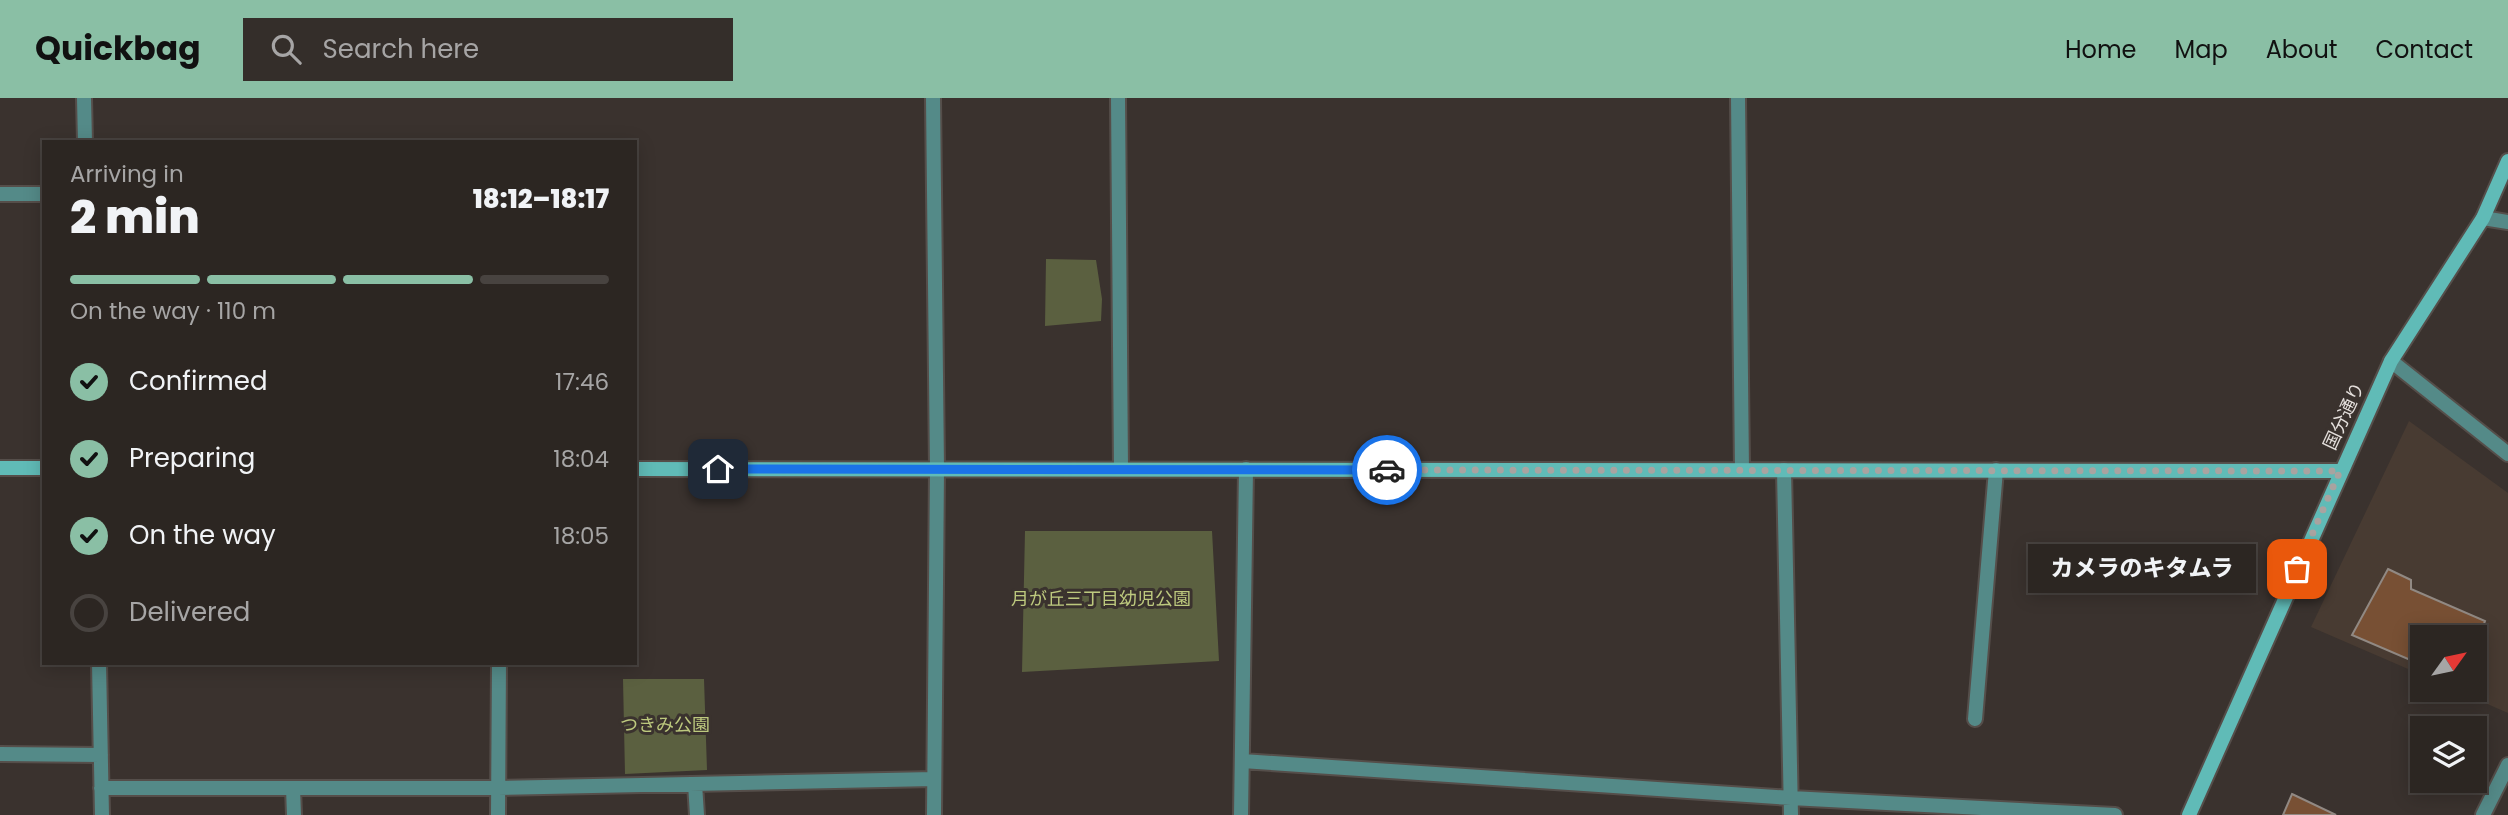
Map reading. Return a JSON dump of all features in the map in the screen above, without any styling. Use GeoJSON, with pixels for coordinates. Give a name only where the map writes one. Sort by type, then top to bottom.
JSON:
{"type":"FeatureCollection","features":[{"type":"Feature","properties":{"kind":"street"},"geometry":{"type":"LineString","coordinates":[[84,98],[85,140]]}},
{"type":"Feature","properties":{"kind":"street"},"geometry":{"type":"LineString","coordinates":[[933,98],[937,469],[934,815]]}},
{"type":"Feature","properties":{"kind":"street"},"geometry":{"type":"LineString","coordinates":[[1118,98],[1121,469]]}},
{"type":"Feature","properties":{"kind":"street"},"geometry":{"type":"LineString","coordinates":[[1738,98],[1742,470]]}},
{"type":"Feature","properties":{"kind":"street","name":"国分通り"},"geometry":{"type":"LineString","coordinates":[[2189,815],[2391,361],[2483,218],[2508,161]]}},
{"type":"Feature","properties":{"kind":"street"},"geometry":{"type":"LineString","coordinates":[[0,194],[42,194]]}},
{"type":"Feature","properties":{"kind":"street"},"geometry":{"type":"LineString","coordinates":[[2483,218],[2508,222]]}},
{"type":"Feature","properties":{"kind":"street"},"geometry":{"type":"LineString","coordinates":[[2391,361],[2508,454]]}},
{"type":"Feature","properties":{"kind":"street"},"geometry":{"type":"LineString","coordinates":[[0,468],[42,468]]}},
{"type":"Feature","properties":{"kind":"street"},"geometry":{"type":"LineString","coordinates":[[637,468],[2340,471]]}},
{"type":"Feature","properties":{"kind":"street"},"geometry":{"type":"LineString","coordinates":[[1241,815],[1246,469]]}},
{"type":"Feature","properties":{"kind":"street"},"geometry":{"type":"LineString","coordinates":[[1784,470],[1791,815]]}},
{"type":"Feature","properties":{"kind":"street"},"geometry":{"type":"LineString","coordinates":[[1975,719],[1996,470]]}},
{"type":"Feature","properties":{"kind":"street"},"geometry":{"type":"LineString","coordinates":[[99,665],[102,815]]}},
{"type":"Feature","properties":{"kind":"street"},"geometry":{"type":"LineString","coordinates":[[498,815],[499,665]]}},
{"type":"Feature","properties":{"kind":"street"},"geometry":{"type":"LineString","coordinates":[[0,754],[100,755]]}},
{"type":"Feature","properties":{"kind":"street"},"geometry":{"type":"LineString","coordinates":[[1242,761],[1791,798],[2115,815]]}},
{"type":"Feature","properties":{"kind":"street"},"geometry":{"type":"LineString","coordinates":[[2483,815],[2508,765]]}},
{"type":"Feature","properties":{"kind":"street"},"geometry":{"type":"LineString","coordinates":[[101,788],[498,788],[934,779]]}},
{"type":"Feature","properties":{"kind":"street"},"geometry":{"type":"LineString","coordinates":[[695,784],[697,815]]}},
{"type":"Feature","properties":{"kind":"street"},"geometry":{"type":"LineString","coordinates":[[293,788],[294,815]]}},
{"type":"Feature","properties":{"kind":"shaded area"},"geometry":{"type":"Polygon","coordinates":[[[2409,421],[2508,493],[2508,713],[2483,702],[2487,702],[2487,625],[2410,625],[2410,670],[2311,627],[2409,421]]]}},
{"type":"Feature","properties":{"kind":"green space"},"geometry":{"type":"Polygon","coordinates":[[[1046,259],[1096,260],[1102,299],[1101,321],[1045,326],[1046,259]]]}},
{"type":"Feature","properties":{"kind":"green space","name":"月が丘三丁目幼児公園"},"geometry":{"type":"Polygon","coordinates":[[[1025,531],[1212,531],[1219,661],[1022,672],[1025,531]]]}},
{"type":"Feature","properties":{"kind":"green space","name":"つきみ公園"},"geometry":{"type":"Polygon","coordinates":[[[623,679],[704,679],[707,770],[625,774],[623,679]]]}},
{"type":"Feature","properties":{"kind":"building"},"geometry":{"type":"Polygon","coordinates":[[[2388,569],[2411,580],[2411,589],[2485,621],[2483,625],[2410,625],[2410,660],[2352,635],[2388,569]]]}},
{"type":"Feature","properties":{"kind":"building"},"geometry":{"type":"Polygon","coordinates":[[[2292,794],[2336,815],[2283,815],[2292,794]]]}},
{"type":"Feature","properties":{"kind":"way so far"},"geometry":{"type":"LineString","coordinates":[[1387,470],[2340,471],[2297,569]]}},
{"type":"Feature","properties":{"kind":"place","name":"カメラのキタムラ"},"geometry":{"type":"Point","coordinates":[2297,569]}},
{"type":"Feature","properties":{"kind":"route"},"geometry":{"type":"LineString","coordinates":[[718,469],[1387,470]]}}]}
